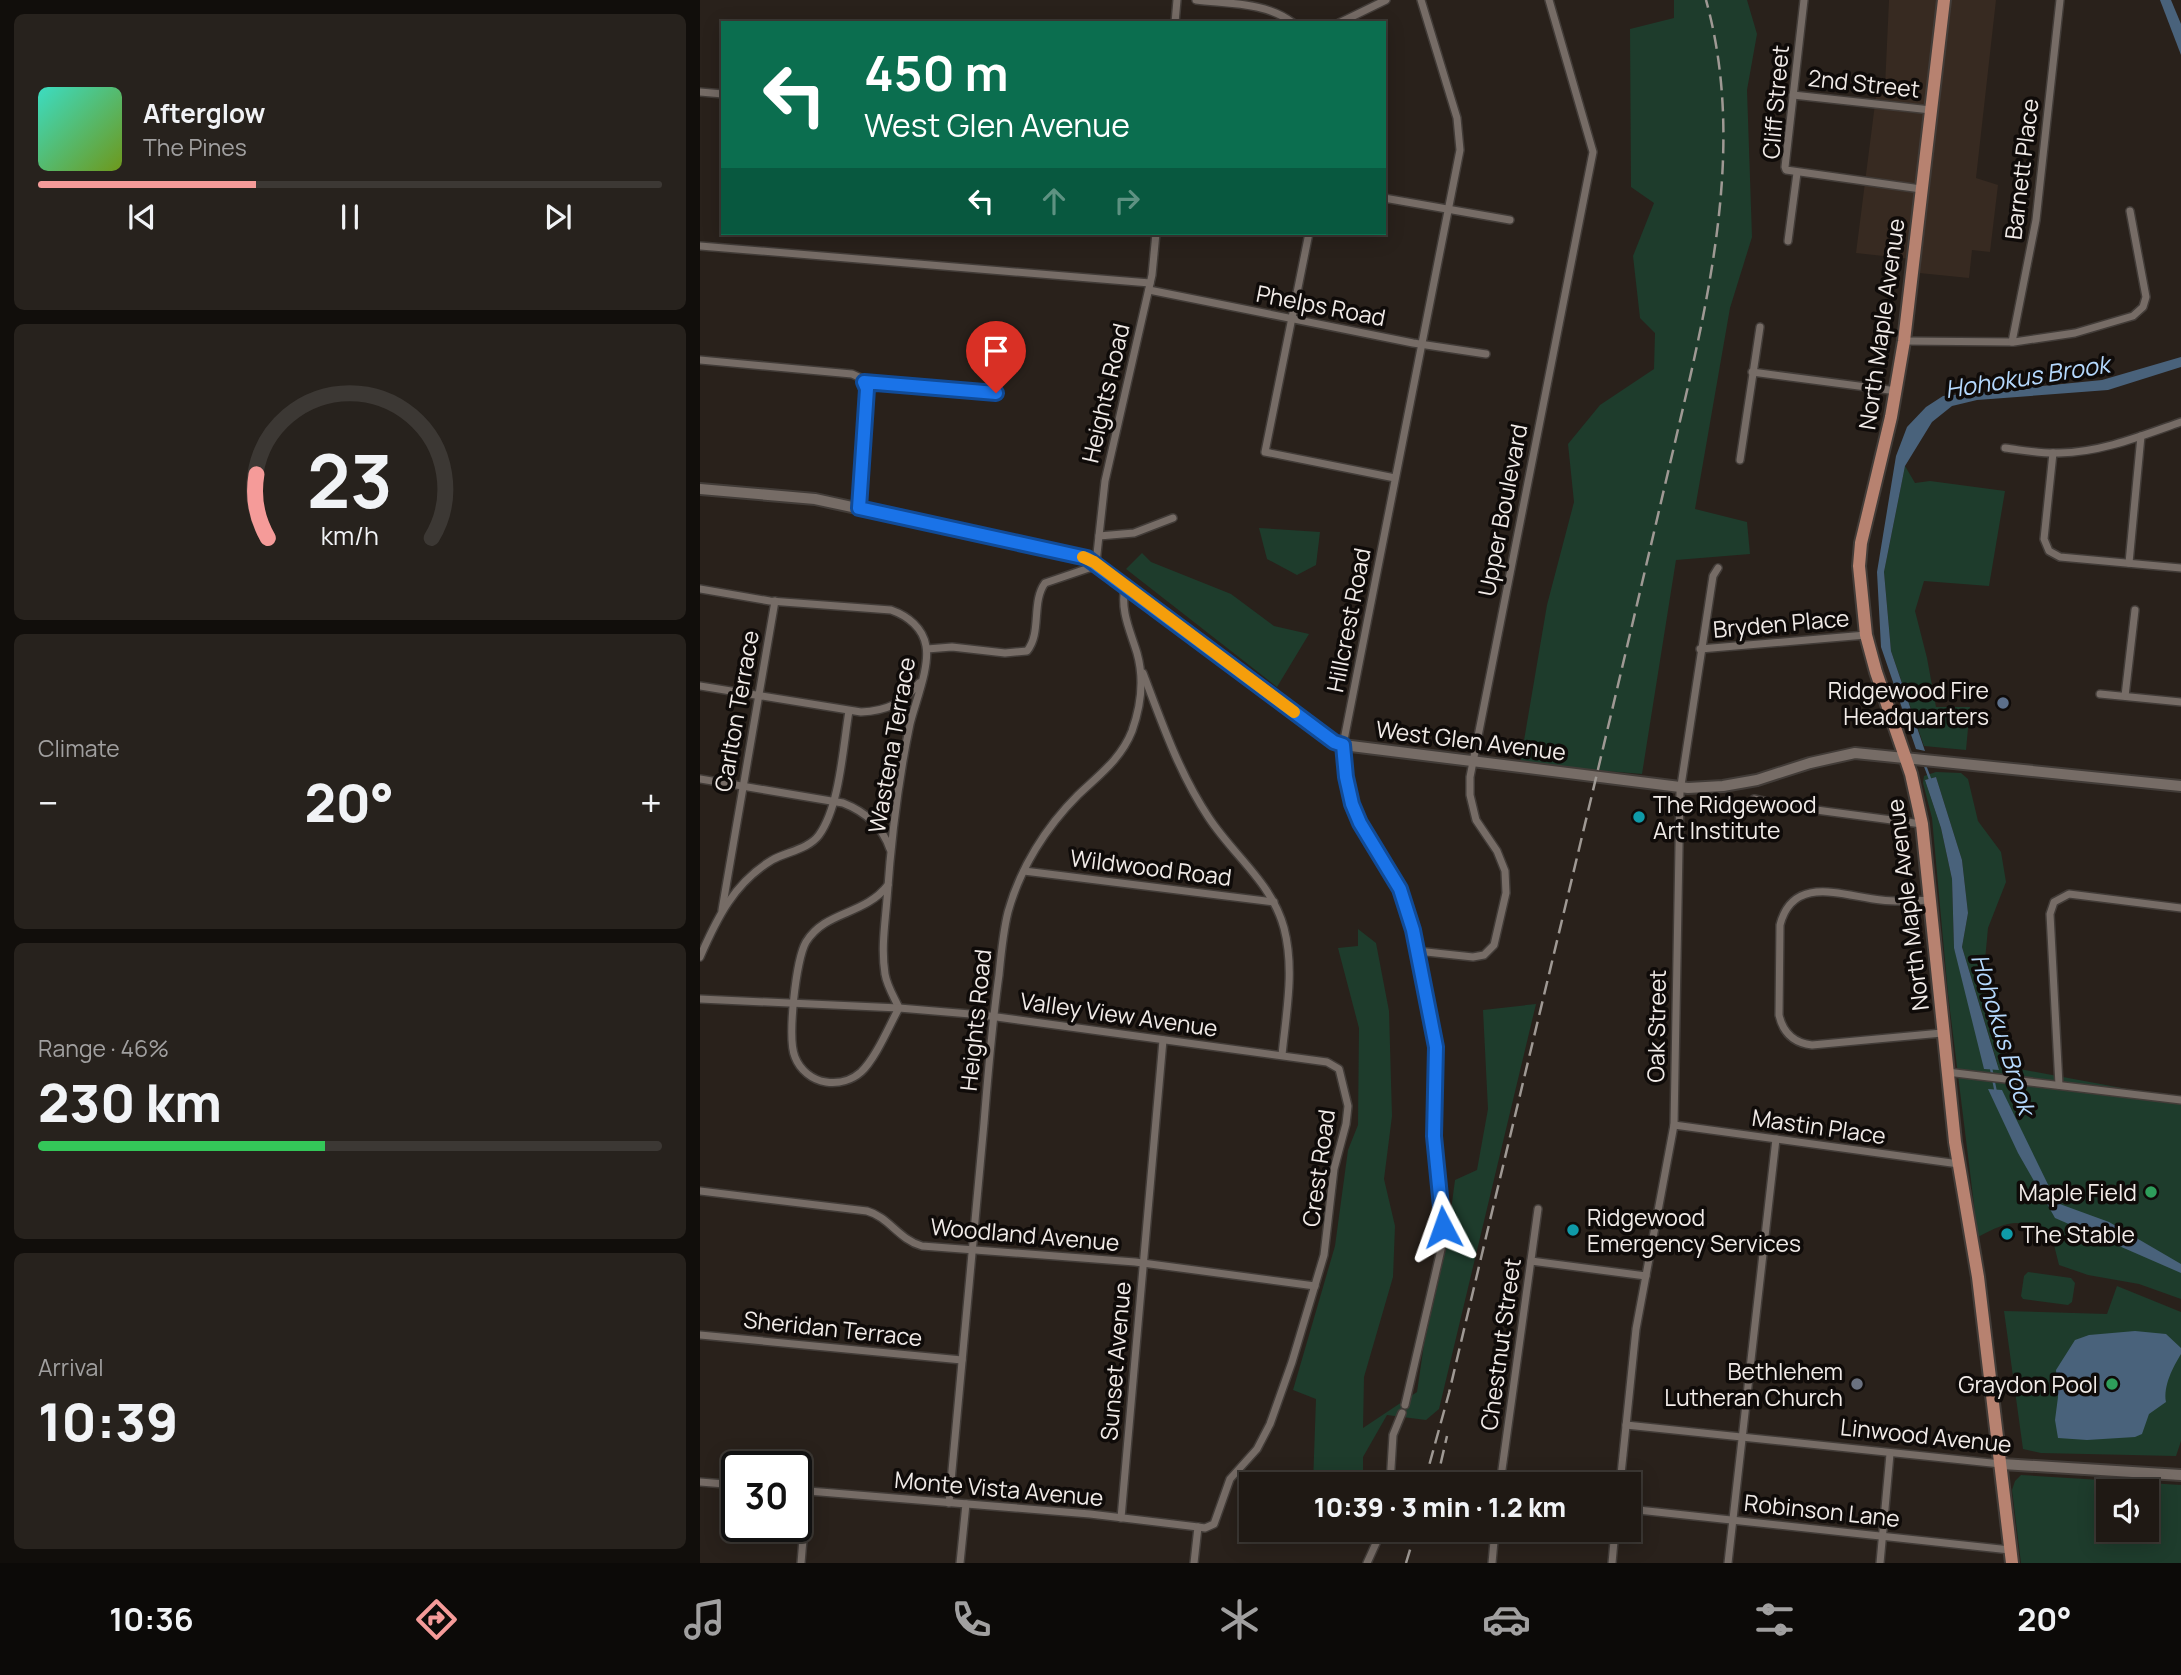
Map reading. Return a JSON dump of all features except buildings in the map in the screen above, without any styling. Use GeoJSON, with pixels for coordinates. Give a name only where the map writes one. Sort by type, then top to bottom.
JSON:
{"type":"FeatureCollection","features":[{"type":"Feature","properties":{"kind":"main road","name":"North Maple Avenue"},"geometry":{"type":"LineString","coordinates":[[1944,0],[1897,391],[1861,543],[1859,566],[1866,635],[1876,672],[1911,759],[1922,824],[1946,1072],[1978,1277],[2011,1556]]}},
{"type":"Feature","properties":{"kind":"street"},"geometry":{"type":"LineString","coordinates":[[1175,21],[1177,0]]}},
{"type":"Feature","properties":{"kind":"street"},"geometry":{"type":"LineString","coordinates":[[1196,0],[1262,7],[1290,21]]}},
{"type":"Feature","properties":{"kind":"street"},"geometry":{"type":"LineString","coordinates":[[1342,21],[1385,0]]}},
{"type":"Feature","properties":{"kind":"street","name":"Hillcrest Road"},"geometry":{"type":"LineString","coordinates":[[1391,1472],[1393,1435],[1403,1409],[1440,1255],[1443,1227],[1434,1136],[1436,1047],[1409,916],[1400,889],[1360,823],[1352,804],[1343,745],[1460,150],[1457,118],[1421,0]]}},
{"type":"Feature","properties":{"kind":"street","name":"Upper Boulevard"},"geometry":{"type":"LineString","coordinates":[[1417,951],[1473,957],[1484,955],[1494,945],[1506,882],[1502,861],[1482,831],[1472,808],[1470,795],[1473,762],[1593,152],[1549,0]]}},
{"type":"Feature","properties":{"kind":"street","name":"Cliff Street"},"geometry":{"type":"LineString","coordinates":[[1788,241],[1797,173],[1789,172],[1785,167],[1804,0]]}},
{"type":"Feature","properties":{"kind":"street","name":"Barnett Place"},"geometry":{"type":"LineString","coordinates":[[2012,342],[2036,220],[2060,0]]}},
{"type":"Feature","properties":{"kind":"street"},"geometry":{"type":"LineString","coordinates":[[700,92],[721,94]]}},
{"type":"Feature","properties":{"kind":"street","name":"2nd Street"},"geometry":{"type":"LineString","coordinates":[[1793,94],[1931,110]]}},
{"type":"Feature","properties":{"kind":"street"},"geometry":{"type":"LineString","coordinates":[[1797,173],[1921,189]]}},
{"type":"Feature","properties":{"kind":"street"},"geometry":{"type":"LineString","coordinates":[[1386,198],[1510,220]]}},
{"type":"Feature","properties":{"kind":"street"},"geometry":{"type":"LineString","coordinates":[[1904,341],[2012,342],[2089,330],[2140,311],[2146,292],[2130,211]]}},
{"type":"Feature","properties":{"kind":"street","name":"Heights Road"},"geometry":{"type":"LineString","coordinates":[[1097,564],[1105,481],[1149,286],[1156,235]]}},
{"type":"Feature","properties":{"kind":"street"},"geometry":{"type":"LineString","coordinates":[[1309,235],[1265,452],[1395,478]]}},
{"type":"Feature","properties":{"kind":"street","name":"Phelps Road"},"geometry":{"type":"LineString","coordinates":[[700,246],[1149,286],[1292,318],[1486,354]]}},
{"type":"Feature","properties":{"kind":"street"},"geometry":{"type":"LineString","coordinates":[[1740,460],[1759,327]]}},
{"type":"Feature","properties":{"kind":"street"},"geometry":{"type":"LineString","coordinates":[[700,360],[852,374],[864,382],[996,393]]}},
{"type":"Feature","properties":{"kind":"street"},"geometry":{"type":"LineString","coordinates":[[1752,372],[1897,391]]}},
{"type":"Feature","properties":{"kind":"street"},"geometry":{"type":"LineString","coordinates":[[859,508],[867,389],[864,382]]}},
{"type":"Feature","properties":{"kind":"street"},"geometry":{"type":"LineString","coordinates":[[2004,448],[2053,453],[2099,449],[2181,422]]}},
{"type":"Feature","properties":{"kind":"street"},"geometry":{"type":"LineString","coordinates":[[2129,563],[2141,436]]}},
{"type":"Feature","properties":{"kind":"street"},"geometry":{"type":"LineString","coordinates":[[2053,453],[2045,539],[2049,551],[2060,557],[2181,568]]}},
{"type":"Feature","properties":{"kind":"street","name":"West Glen Avenue"},"geometry":{"type":"LineString","coordinates":[[700,489],[815,499],[1083,557],[1097,564],[1334,742],[1343,745],[1680,787],[1723,786],[1748,782],[1810,763],[1855,753],[2181,786]]}},
{"type":"Feature","properties":{"kind":"street"},"geometry":{"type":"LineString","coordinates":[[1099,536],[1134,533],[1173,518]]}},
{"type":"Feature","properties":{"kind":"street"},"geometry":{"type":"LineString","coordinates":[[927,649],[952,647],[1005,653],[1027,651],[1032,643],[1039,595],[1045,583],[1097,564]]}},
{"type":"Feature","properties":{"kind":"street","name":"Oak Street"},"geometry":{"type":"LineString","coordinates":[[1621,1472],[1636,1329],[1674,1125],[1680,787],[1700,649],[1713,576],[1718,568]]}},
{"type":"Feature","properties":{"kind":"street","name":"Heights Road"},"geometry":{"type":"LineString","coordinates":[[949,1503],[993,1017],[1008,913],[1024,871],[1056,820],[1106,770],[1124,747],[1133,726],[1139,705],[1141,682],[1138,660],[1125,618],[1125,586]]}},
{"type":"Feature","properties":{"kind":"street","name":"Wastena Terrace"},"geometry":{"type":"LineString","coordinates":[[700,589],[775,601],[891,610],[915,624],[927,649],[906,745],[888,886],[883,955],[888,986],[899,1008]]}},
{"type":"Feature","properties":{"kind":"street","name":"Carlton Terrace"},"geometry":{"type":"LineString","coordinates":[[722,910],[775,601]]}},
{"type":"Feature","properties":{"kind":"street"},"geometry":{"type":"LineString","coordinates":[[2125,696],[2135,610]]}},
{"type":"Feature","properties":{"kind":"street","name":"Bryden Place"},"geometry":{"type":"LineString","coordinates":[[1700,649],[1866,635]]}},
{"type":"Feature","properties":{"kind":"street"},"geometry":{"type":"LineString","coordinates":[[1138,660],[1170,746],[1191,790],[1218,830],[1262,882],[1274,902],[1286,938],[1289,965],[1282,1055]]}},
{"type":"Feature","properties":{"kind":"street"},"geometry":{"type":"LineString","coordinates":[[700,686],[849,711],[873,712],[894,706],[911,693],[922,679]]}},
{"type":"Feature","properties":{"kind":"street"},"geometry":{"type":"LineString","coordinates":[[2101,694],[2181,702]]}},
{"type":"Feature","properties":{"kind":"street"},"geometry":{"type":"LineString","coordinates":[[700,957],[722,910],[744,881],[758,870],[816,839],[824,828],[832,801],[849,711]]}},
{"type":"Feature","properties":{"kind":"street"},"geometry":{"type":"LineString","coordinates":[[700,779],[832,801],[856,808],[872,820],[886,838],[891,853]]}},
{"type":"Feature","properties":{"kind":"street"},"geometry":{"type":"LineString","coordinates":[[1754,799],[1786,806],[1922,824]]}},
{"type":"Feature","properties":{"kind":"street","name":"Wildwood Road"},"geometry":{"type":"LineString","coordinates":[[1024,871],[1274,902]]}},
{"type":"Feature","properties":{"kind":"street"},"geometry":{"type":"LineString","coordinates":[[888,886],[868,904],[829,920],[812,933],[805,943],[798,963],[794,1004],[792,1036],[795,1058],[810,1075],[825,1082],[851,1079],[866,1068],[899,1008]]}},
{"type":"Feature","properties":{"kind":"street"},"geometry":{"type":"LineString","coordinates":[[1930,900],[1881,900],[1816,891],[1800,896],[1792,902],[1782,916],[1780,925],[1779,1015],[1791,1037],[1812,1045],[1942,1033]]}},
{"type":"Feature","properties":{"kind":"street"},"geometry":{"type":"LineString","coordinates":[[2059,1086],[2050,914],[2054,902],[2069,894],[2181,908]]}},
{"type":"Feature","properties":{"kind":"street","name":"Valley View Avenue"},"geometry":{"type":"LineString","coordinates":[[700,999],[899,1008],[993,1017],[1282,1055]]}},
{"type":"Feature","properties":{"kind":"street","name":"Sunset Avenue"},"geometry":{"type":"LineString","coordinates":[[1121,1518],[1163,1040]]}},
{"type":"Feature","properties":{"kind":"street","name":"Crest Road"},"geometry":{"type":"LineString","coordinates":[[1198,1527],[1205,1528],[1214,1524],[1230,1479],[1264,1437],[1292,1362],[1326,1245],[1334,1169],[1346,1125],[1348,1106],[1342,1076],[1333,1064],[1282,1055]]}},
{"type":"Feature","properties":{"kind":"street"},"geometry":{"type":"LineString","coordinates":[[1946,1072],[2181,1100]]}},
{"type":"Feature","properties":{"kind":"street","name":"Mastin Place"},"geometry":{"type":"LineString","coordinates":[[1674,1125],[1959,1164]]}},
{"type":"Feature","properties":{"kind":"street"},"geometry":{"type":"LineString","coordinates":[[1728,1563],[1776,1139]]}},
{"type":"Feature","properties":{"kind":"street","name":"Woodland Avenue"},"geometry":{"type":"LineString","coordinates":[[700,1191],[867,1211],[881,1217],[898,1234],[912,1243],[1143,1263],[1315,1286]]}},
{"type":"Feature","properties":{"kind":"street","name":"Chestnut Street"},"geometry":{"type":"LineString","coordinates":[[1502,1472],[1538,1209]]}},
{"type":"Feature","properties":{"kind":"street"},"geometry":{"type":"LineString","coordinates":[[1531,1261],[1646,1276]]}},
{"type":"Feature","properties":{"kind":"street","name":"Sheridan Terrace"},"geometry":{"type":"LineString","coordinates":[[700,1335],[962,1360]]}},
{"type":"Feature","properties":{"kind":"street","name":"Linwood Avenue"},"geometry":{"type":"LineString","coordinates":[[1626,1425],[1890,1454],[2181,1475]]}},
{"type":"Feature","properties":{"kind":"street"},"geometry":{"type":"LineString","coordinates":[[1880,1563],[1890,1454]]}},
{"type":"Feature","properties":{"kind":"street"},"geometry":{"type":"LineString","coordinates":[[700,1482],[721,1484]]}},
{"type":"Feature","properties":{"kind":"street","name":"Monte Vista Avenue"},"geometry":{"type":"LineString","coordinates":[[812,1491],[1198,1527]]}},
{"type":"Feature","properties":{"kind":"street"},"geometry":{"type":"LineString","coordinates":[[960,1563],[966,1504]]}},
{"type":"Feature","properties":{"kind":"street","name":"Robinson Lane"},"geometry":{"type":"LineString","coordinates":[[1641,1509],[1882,1536],[2011,1556]]}},
{"type":"Feature","properties":{"kind":"street"},"geometry":{"type":"LineString","coordinates":[[1194,1563],[1198,1527]]}},
{"type":"Feature","properties":{"kind":"street"},"geometry":{"type":"LineString","coordinates":[[801,1563],[803,1542]]}},
{"type":"Feature","properties":{"kind":"street"},"geometry":{"type":"LineString","coordinates":[[1367,1563],[1377,1542]]}},
{"type":"Feature","properties":{"kind":"street"},"geometry":{"type":"LineString","coordinates":[[1492,1563],[1494,1542]]}},
{"type":"Feature","properties":{"kind":"street"},"geometry":{"type":"LineString","coordinates":[[1612,1563],[1614,1542]]}},
{"type":"Feature","properties":{"kind":"shaded area"},"geometry":{"type":"Polygon","coordinates":[[[1889,0],[1996,0],[1976,178],[1998,185],[1990,252],[1972,250],[1969,278],[1919,273],[1920,260],[1856,253],[1877,88],[1885,87],[1889,0]]]}},
{"type":"Feature","properties":{"kind":"green space"},"geometry":{"type":"Polygon","coordinates":[[[1674,0],[1747,0],[1757,34],[1747,90],[1752,237],[1730,308],[1695,509],[1747,522],[1750,554],[1676,560],[1642,774],[1520,764],[1547,605],[1574,502],[1568,444],[1600,405],[1654,369],[1655,333],[1640,318],[1633,256],[1654,203],[1631,187],[1630,29],[1674,18],[1674,0]]]}},
{"type":"Feature","properties":{"kind":"green space"},"geometry":{"type":"Polygon","coordinates":[[[1905,466],[1915,483],[1930,481],[2005,491],[1989,586],[1924,581],[1915,611],[1936,707],[1970,707],[1966,750],[1924,746],[1891,651],[1884,572],[1905,466]]]}},
{"type":"Feature","properties":{"kind":"green space"},"geometry":{"type":"Polygon","coordinates":[[[1259,528],[1320,532],[1316,565],[1297,575],[1267,559],[1259,528]]]}},
{"type":"Feature","properties":{"kind":"green space"},"geometry":{"type":"Polygon","coordinates":[[[1142,553],[1151,562],[1231,594],[1274,626],[1309,634],[1277,687],[1126,569],[1142,553]]]}},
{"type":"Feature","properties":{"kind":"green space"},"geometry":{"type":"Polygon","coordinates":[[[1936,772],[1961,773],[1968,779],[1978,821],[2001,852],[2006,882],[1988,928],[1983,982],[2009,1067],[2181,1099],[2181,1299],[2139,1284],[2088,1275],[2059,1265],[2052,1237],[2031,1226],[2007,1224],[1978,1237],[1948,994],[1932,818],[1923,783],[1924,776],[1936,772]],[[1936,777],[1925,780],[1941,828],[1952,879],[1954,948],[1999,1069],[1962,947],[1968,913],[1962,860],[1936,777]]]}},
{"type":"Feature","properties":{"kind":"green space"},"geometry":{"type":"Polygon","coordinates":[[[1358,929],[1376,943],[1389,1011],[1392,1116],[1384,1179],[1395,1226],[1393,1277],[1364,1377],[1363,1428],[1417,1392],[1424,1344],[1446,1248],[1455,1180],[1477,1170],[1488,1109],[1483,1010],[1536,1004],[1439,1409],[1426,1420],[1387,1415],[1363,1457],[1363,1472],[1313,1472],[1316,1399],[1293,1390],[1335,1246],[1348,1150],[1358,1125],[1359,1028],[1338,948],[1358,946],[1358,929]]]}},
{"type":"Feature","properties":{"kind":"green space"},"geometry":{"type":"Polygon","coordinates":[[[2028,1272],[2071,1278],[2075,1283],[2072,1302],[2068,1305],[2023,1299],[2021,1296],[2024,1276],[2028,1272]]]}},
{"type":"Feature","properties":{"kind":"green space","name":"Graydon Pool"},"geometry":{"type":"Polygon","coordinates":[[[2117,1286],[2181,1312],[2181,1441],[2176,1456],[2041,1453],[2023,1449],[2004,1311],[2107,1314],[2117,1286]]]}},
{"type":"Feature","properties":{"kind":"green space"},"geometry":{"type":"Polygon","coordinates":[[[2021,1475],[2096,1480],[2096,1542],[2159,1542],[2159,1484],[2181,1485],[2181,1563],[2021,1563],[2012,1490],[2021,1475]]]}},
{"type":"Feature","properties":{"kind":"water"},"geometry":{"type":"Polygon","coordinates":[[[2160,0],[2171,0],[2181,24],[2181,55],[2160,0]]]}},
{"type":"Feature","properties":{"kind":"water"},"geometry":{"type":"Polygon","coordinates":[[[2181,357],[2181,367],[2108,390],[1977,400],[1952,406],[1932,422],[1905,466],[1884,572],[1891,651],[1925,751],[1916,749],[1881,647],[1877,572],[1896,456],[1907,427],[1926,407],[1943,396],[2102,380],[2181,357]]]}},
{"type":"Feature","properties":{"kind":"water","name":"Hohokus Brook"},"geometry":{"type":"Polygon","coordinates":[[[1936,777],[1962,860],[1968,913],[1962,947],[1999,1070],[1984,1069],[1954,948],[1952,879],[1941,828],[1925,780],[1936,777]]]}},
{"type":"Feature","properties":{"kind":"water","name":"Hohokus Brook"},"geometry":{"type":"Polygon","coordinates":[[[1988,1089],[2002,1090],[2057,1203],[2109,1222],[2181,1264],[2181,1273],[2055,1218],[2018,1153],[1988,1089]]]}},
{"type":"Feature","properties":{"kind":"water","name":"Graydon Pool"},"geometry":{"type":"Polygon","coordinates":[[[2135,1331],[2166,1334],[2181,1348],[2181,1354],[2167,1383],[2166,1402],[2149,1414],[2142,1434],[2135,1437],[2087,1440],[2058,1438],[2055,1420],[2058,1397],[2056,1370],[2075,1340],[2089,1335],[2135,1331]]]}},
{"type":"Feature","properties":{"kind":"waterway","name":"Hohokus Brook"},"geometry":{"type":"LineString","coordinates":[[1924,763],[1930,779]]}},
{"type":"Feature","properties":{"kind":"waterway","name":"Hohokus Brook"},"geometry":{"type":"LineString","coordinates":[[1991,1068],[1996,1093]]}},
{"type":"Feature","properties":{"kind":"railway"},"geometry":{"type":"LineString","coordinates":[[1427,1472],[1449,1393],[1629,639],[1711,275],[1723,165],[1723,109],[1718,54],[1706,0]]}},
{"type":"Feature","properties":{"kind":"railway"},"geometry":{"type":"LineString","coordinates":[[1439,1472],[1447,1436]]}},
{"type":"Feature","properties":{"kind":"railway"},"geometry":{"type":"LineString","coordinates":[[1406,1563],[1412,1542]]}},
{"type":"Feature","properties":{"kind":"slow traffic"},"geometry":{"type":"LineString","coordinates":[[1083,557],[1094,562],[1294,712]]}},
{"type":"Feature","properties":{"kind":"place","name":"Ridgewood Fire Headquarters"},"geometry":{"type":"Point","coordinates":[2003,703]}},
{"type":"Feature","properties":{"kind":"place","name":"The Ridgewood Art Institute"},"geometry":{"type":"Point","coordinates":[1639,817]}},
{"type":"Feature","properties":{"kind":"place","name":"Maple Field"},"geometry":{"type":"Point","coordinates":[2151,1192]}},
{"type":"Feature","properties":{"kind":"place","name":"Ridgewood Emergency Services"},"geometry":{"type":"Point","coordinates":[1573,1230]}},
{"type":"Feature","properties":{"kind":"place","name":"The Stable"},"geometry":{"type":"Point","coordinates":[2007,1234]}},
{"type":"Feature","properties":{"kind":"place","name":"Bethlehem Lutheran Church"},"geometry":{"type":"Point","coordinates":[1857,1384]}},
{"type":"Feature","properties":{"kind":"place","name":"Graydon Pool"},"geometry":{"type":"Point","coordinates":[2112,1384]}},
{"type":"Feature","properties":{"kind":"route"},"geometry":{"type":"LineString","coordinates":[[996,393],[864,382],[867,389],[859,508],[1087,558],[1334,742],[1343,745],[1352,804],[1366,834],[1400,889],[1413,930],[1436,1047],[1434,1136],[1443,1227]]}}]}
